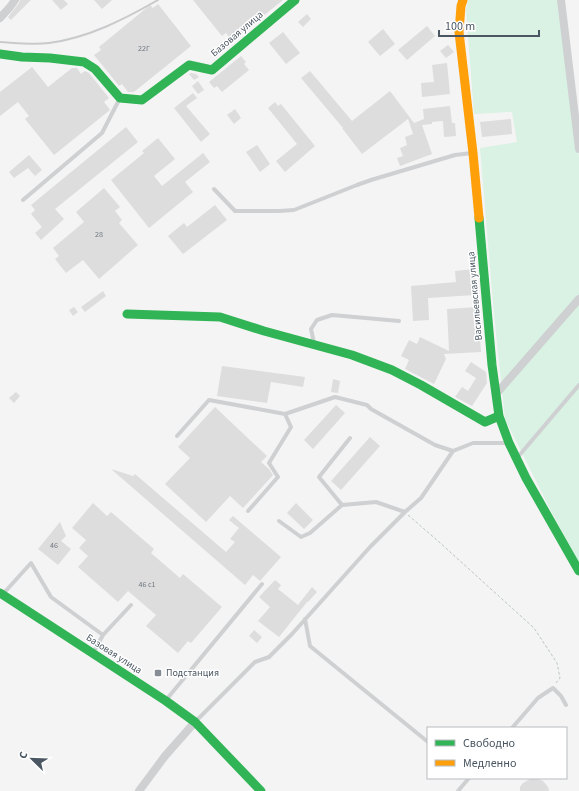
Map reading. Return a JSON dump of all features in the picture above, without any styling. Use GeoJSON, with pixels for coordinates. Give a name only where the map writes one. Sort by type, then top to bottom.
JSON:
{"type":"FeatureCollection","features":[{"type":"Feature","properties":{"kind":"street"},"geometry":{"type":"LineString","coordinates":[[0,18],[15,0]]}},
{"type":"Feature","properties":{"kind":"street","name":"Базовая улица"},"geometry":{"type":"LineString","coordinates":[[120,98],[142,100],[189,65],[212,70],[295,0]]}},
{"type":"Feature","properties":{"kind":"street","name":"Васильевская улица"},"geometry":{"type":"LineString","coordinates":[[462,0],[459,32],[473,153],[498,416],[526,478],[579,571]]}},
{"type":"Feature","properties":{"kind":"street"},"geometry":{"type":"LineString","coordinates":[[561,0],[579,149]]}},
{"type":"Feature","properties":{"kind":"street"},"geometry":{"type":"LineString","coordinates":[[0,54],[84,62],[95,69],[120,98]]}},
{"type":"Feature","properties":{"kind":"street"},"geometry":{"type":"LineString","coordinates":[[496,394],[579,299]]}},
{"type":"Feature","properties":{"kind":"street"},"geometry":{"type":"LineString","coordinates":[[127,314],[220,317],[264,331],[352,355],[392,370],[485,422],[498,416]]}},
{"type":"Feature","properties":{"kind":"street","name":"Базовая улица"},"geometry":{"type":"LineString","coordinates":[[1,593],[166,701],[195,722],[261,791]]}},
{"type":"Feature","properties":{"kind":"street"},"geometry":{"type":"LineString","coordinates":[[139,791],[165,756],[195,722]]}},
{"type":"Feature","properties":{"kind":"lane"},"geometry":{"type":"LineString","coordinates":[[23,200],[102,134],[120,98]]}},
{"type":"Feature","properties":{"kind":"lane"},"geometry":{"type":"LineString","coordinates":[[214,189],[235,211],[294,210],[371,180],[455,154],[473,153]]}},
{"type":"Feature","properties":{"kind":"lane"},"geometry":{"type":"LineString","coordinates":[[314,344],[311,329],[317,320],[332,316],[399,321]]}},
{"type":"Feature","properties":{"kind":"lane"},"geometry":{"type":"LineString","coordinates":[[516,458],[579,385]]}},
{"type":"Feature","properties":{"kind":"lane"},"geometry":{"type":"LineString","coordinates":[[177,436],[209,400],[285,414],[335,397],[367,405],[371,409],[436,445],[454,451]]}},
{"type":"Feature","properties":{"kind":"lane"},"geometry":{"type":"LineString","coordinates":[[248,511],[278,477],[269,463],[291,427],[285,414]]}},
{"type":"Feature","properties":{"kind":"lane"},"geometry":{"type":"LineString","coordinates":[[342,505],[319,477],[350,438]]}},
{"type":"Feature","properties":{"kind":"lane"},"geometry":{"type":"LineString","coordinates":[[195,722],[255,662],[269,657],[370,546],[420,498],[454,451],[472,443],[509,443]]}},
{"type":"Feature","properties":{"kind":"lane"},"geometry":{"type":"LineString","coordinates":[[279,522],[301,537],[310,533],[342,505],[376,502],[405,512]]}},
{"type":"Feature","properties":{"kind":"lane"},"geometry":{"type":"LineString","coordinates":[[1,593],[31,563],[51,597],[103,635]]}},
{"type":"Feature","properties":{"kind":"lane"},"geometry":{"type":"LineString","coordinates":[[166,701],[262,584]]}},
{"type":"Feature","properties":{"kind":"lane"},"geometry":{"type":"LineString","coordinates":[[93,654],[103,635],[131,605]]}},
{"type":"Feature","properties":{"kind":"lane"},"geometry":{"type":"LineString","coordinates":[[305,619],[310,646],[427,741]]}},
{"type":"Feature","properties":{"kind":"lane"},"geometry":{"type":"LineString","coordinates":[[513,727],[538,698],[553,688],[561,696],[566,705]]}},
{"type":"Feature","properties":{"kind":"lane"},"geometry":{"type":"LineString","coordinates":[[458,791],[468,779]]}},
{"type":"Feature","properties":{"kind":"path"},"geometry":{"type":"LineString","coordinates":[[405,512],[534,628],[557,663],[560,678],[553,688]]}},
{"type":"Feature","properties":{"kind":"green space"},"geometry":{"type":"Polygon","coordinates":[[[468,0],[557,0],[579,157],[579,562],[553,515],[505,419],[494,314],[480,148],[517,142],[512,112],[474,114],[466,10],[468,0]]]}},
{"type":"Feature","properties":{"kind":"building"},"geometry":{"type":"Polygon","coordinates":[[[20,0],[31,0],[11,20],[8,17],[20,0]]]}},
{"type":"Feature","properties":{"kind":"building"},"geometry":{"type":"Polygon","coordinates":[[[52,0],[64,0],[68,4],[61,10],[52,0]]]}},
{"type":"Feature","properties":{"kind":"building"},"geometry":{"type":"Polygon","coordinates":[[[94,0],[112,0],[102,9],[94,0]]]}},
{"type":"Feature","properties":{"kind":"building"},"geometry":{"type":"Polygon","coordinates":[[[193,0],[283,0],[232,41],[226,33],[222,36],[193,0]]]}},
{"type":"Feature","properties":{"kind":"building"},"geometry":{"type":"Polygon","coordinates":[[[158,4],[191,46],[134,92],[128,92],[122,84],[119,86],[94,55],[101,50],[99,47],[150,5],[153,8],[158,4]]]}},
{"type":"Feature","properties":{"kind":"building"},"geometry":{"type":"Polygon","coordinates":[[[307,14],[311,19],[303,27],[298,22],[307,14]]]}},
{"type":"Feature","properties":{"kind":"building"},"geometry":{"type":"Polygon","coordinates":[[[427,26],[435,36],[407,60],[398,50],[427,26]]]}},
{"type":"Feature","properties":{"kind":"building"},"geometry":{"type":"Polygon","coordinates":[[[383,29],[395,44],[380,56],[368,42],[383,29]]]}},
{"type":"Feature","properties":{"kind":"building"},"geometry":{"type":"Polygon","coordinates":[[[283,32],[300,53],[286,64],[269,43],[283,32]]]}},
{"type":"Feature","properties":{"kind":"building"},"geometry":{"type":"Polygon","coordinates":[[[448,45],[454,52],[446,58],[440,51],[448,45]]]}},
{"type":"Feature","properties":{"kind":"building"},"geometry":{"type":"Polygon","coordinates":[[[241,56],[246,62],[244,64],[249,70],[222,92],[217,86],[214,88],[209,82],[241,56]]]}},
{"type":"Feature","properties":{"kind":"building"},"geometry":{"type":"Polygon","coordinates":[[[447,63],[450,94],[422,97],[421,83],[434,82],[432,65],[447,63]]]}},
{"type":"Feature","properties":{"kind":"building"},"geometry":{"type":"Polygon","coordinates":[[[32,67],[48,87],[72,68],[77,68],[81,74],[85,71],[89,73],[109,98],[104,102],[110,110],[54,155],[25,119],[29,116],[18,102],[0,116],[0,92],[32,67]]]}},
{"type":"Feature","properties":{"kind":"building"},"geometry":{"type":"Polygon","coordinates":[[[310,71],[352,121],[390,91],[414,123],[424,119],[423,109],[450,106],[452,123],[455,123],[456,136],[444,137],[443,121],[422,125],[432,154],[400,166],[397,158],[403,156],[400,148],[407,145],[405,137],[413,134],[408,119],[362,154],[343,128],[301,78],[310,71]]]}},
{"type":"Feature","properties":{"kind":"building"},"geometry":{"type":"Polygon","coordinates":[[[189,74],[196,74],[199,77],[194,80],[189,74]]]}},
{"type":"Feature","properties":{"kind":"building"},"geometry":{"type":"Polygon","coordinates":[[[198,81],[204,90],[198,94],[192,86],[198,81]]]}},
{"type":"Feature","properties":{"kind":"building"},"geometry":{"type":"Polygon","coordinates":[[[193,93],[197,98],[186,106],[210,134],[201,142],[174,108],[193,93]]]}},
{"type":"Feature","properties":{"kind":"building"},"geometry":{"type":"Polygon","coordinates":[[[275,102],[278,106],[281,104],[315,146],[285,172],[276,161],[297,144],[268,108],[275,102]]]}},
{"type":"Feature","properties":{"kind":"building"},"geometry":{"type":"Polygon","coordinates":[[[235,109],[241,118],[234,124],[227,115],[235,109]]]}},
{"type":"Feature","properties":{"kind":"building"},"geometry":{"type":"Polygon","coordinates":[[[511,119],[512,134],[482,137],[480,122],[511,119]]]}},
{"type":"Feature","properties":{"kind":"building"},"geometry":{"type":"Polygon","coordinates":[[[126,127],[138,142],[55,209],[64,219],[41,240],[35,233],[42,227],[31,214],[35,210],[31,205],[126,127]]]}},
{"type":"Feature","properties":{"kind":"building"},"geometry":{"type":"Polygon","coordinates":[[[158,138],[175,159],[154,176],[162,186],[203,153],[210,162],[185,182],[193,192],[149,228],[111,180],[144,153],[142,151],[158,138]]]}},
{"type":"Feature","properties":{"kind":"building"},"geometry":{"type":"Polygon","coordinates":[[[257,145],[270,164],[260,172],[246,152],[257,145]]]}},
{"type":"Feature","properties":{"kind":"building"},"geometry":{"type":"Polygon","coordinates":[[[29,155],[42,170],[35,176],[28,168],[14,178],[9,172],[29,155]]]}},
{"type":"Feature","properties":{"kind":"building"},"geometry":{"type":"Polygon","coordinates":[[[104,188],[120,207],[115,211],[122,220],[119,223],[138,245],[99,279],[83,260],[66,273],[55,259],[59,256],[53,248],[84,222],[76,212],[104,188]]]}},
{"type":"Feature","properties":{"kind":"building"},"geometry":{"type":"Polygon","coordinates":[[[215,205],[227,220],[183,254],[168,236],[184,223],[187,227],[215,205]]]}},
{"type":"Feature","properties":{"kind":"building"},"geometry":{"type":"Polygon","coordinates":[[[474,269],[475,295],[428,298],[429,320],[413,321],[411,286],[456,282],[455,271],[474,269]]]}},
{"type":"Feature","properties":{"kind":"building"},"geometry":{"type":"Polygon","coordinates":[[[103,291],[106,296],[85,312],[81,307],[103,291]]]}},
{"type":"Feature","properties":{"kind":"building"},"geometry":{"type":"Polygon","coordinates":[[[74,307],[78,312],[73,316],[69,310],[74,307]]]}},
{"type":"Feature","properties":{"kind":"building"},"geometry":{"type":"Polygon","coordinates":[[[478,307],[481,352],[444,354],[446,359],[434,384],[405,369],[409,360],[401,356],[409,340],[417,344],[420,337],[449,351],[447,309],[478,307]]]}},
{"type":"Feature","properties":{"kind":"building"},"geometry":{"type":"Polygon","coordinates":[[[471,362],[486,372],[487,383],[472,406],[455,397],[462,387],[468,391],[476,378],[465,371],[471,362]]]}},
{"type":"Feature","properties":{"kind":"building"},"geometry":{"type":"Polygon","coordinates":[[[222,366],[305,377],[303,387],[271,382],[267,403],[217,396],[222,366]]]}},
{"type":"Feature","properties":{"kind":"building"},"geometry":{"type":"Polygon","coordinates":[[[333,379],[340,381],[338,393],[331,392],[333,379]]]}},
{"type":"Feature","properties":{"kind":"building"},"geometry":{"type":"Polygon","coordinates":[[[16,392],[20,396],[14,403],[9,398],[16,392]]]}},
{"type":"Feature","properties":{"kind":"building"},"geometry":{"type":"Polygon","coordinates":[[[336,405],[345,413],[313,449],[304,440],[336,405]]]}},
{"type":"Feature","properties":{"kind":"building"},"geometry":{"type":"Polygon","coordinates":[[[215,407],[267,456],[261,462],[273,475],[243,508],[230,496],[206,522],[165,484],[190,458],[178,447],[215,407]]]}},
{"type":"Feature","properties":{"kind":"building"},"geometry":{"type":"Polygon","coordinates":[[[370,437],[380,446],[341,490],[331,481],[370,437]]]}},
{"type":"Feature","properties":{"kind":"building"},"geometry":{"type":"Polygon","coordinates":[[[111,469],[133,476],[135,474],[226,552],[235,542],[230,539],[239,528],[229,520],[233,516],[281,557],[260,581],[253,575],[245,585],[111,469]]]}},
{"type":"Feature","properties":{"kind":"building"},"geometry":{"type":"Polygon","coordinates":[[[93,503],[107,516],[111,512],[154,549],[151,553],[180,578],[183,574],[222,607],[191,643],[188,641],[178,653],[146,626],[156,615],[128,591],[118,602],[78,567],[88,556],[79,548],[86,540],[72,528],[93,503]]]}},
{"type":"Feature","properties":{"kind":"building"},"geometry":{"type":"Polygon","coordinates":[[[296,503],[313,520],[304,529],[287,513],[296,503]]]}},
{"type":"Feature","properties":{"kind":"building"},"geometry":{"type":"Polygon","coordinates":[[[60,522],[66,536],[61,541],[71,549],[58,565],[38,549],[60,522]]]}},
{"type":"Feature","properties":{"kind":"building"},"geometry":{"type":"Polygon","coordinates":[[[275,580],[281,585],[278,589],[298,605],[312,587],[317,592],[279,637],[258,621],[270,607],[259,597],[275,580]]]}},
{"type":"Feature","properties":{"kind":"building"},"geometry":{"type":"Polygon","coordinates":[[[254,630],[262,637],[257,643],[249,636],[254,630]]]}},
{"type":"Feature","properties":{"kind":"building"},"geometry":{"type":"Polygon","coordinates":[[[538,779],[543,781],[548,787],[549,791],[520,791],[520,787],[528,780],[538,779]]]}},
{"type":"Feature","properties":{"kind":"railway"},"geometry":{"type":"LineString","coordinates":[[0,42],[43,44],[78,37],[119,21],[158,0]]}},
{"type":"Feature","properties":{"kind":"traffic: fast"},"geometry":{"type":"LineString","coordinates":[[0,54],[84,62],[95,69],[120,98],[142,100],[189,65],[212,70],[295,0]]}},
{"type":"Feature","properties":{"kind":"traffic: fast"},"geometry":{"type":"LineString","coordinates":[[479,218],[492,365],[499,416],[509,443],[526,478],[579,571]]}},
{"type":"Feature","properties":{"kind":"traffic: fast"},"geometry":{"type":"LineString","coordinates":[[127,314],[220,317],[264,331],[352,355],[392,370],[485,422],[499,416]]}},
{"type":"Feature","properties":{"kind":"traffic: fast"},"geometry":{"type":"LineString","coordinates":[[0,593],[166,701],[195,722],[261,791]]}},
{"type":"Feature","properties":{"kind":"traffic: slow"},"geometry":{"type":"LineString","coordinates":[[463,0],[461,6],[459,32],[479,218]]}},
{"type":"Feature","properties":{"kind":"place","name":"Подстанция"},"geometry":{"type":"Point","coordinates":[158,673]}}]}
